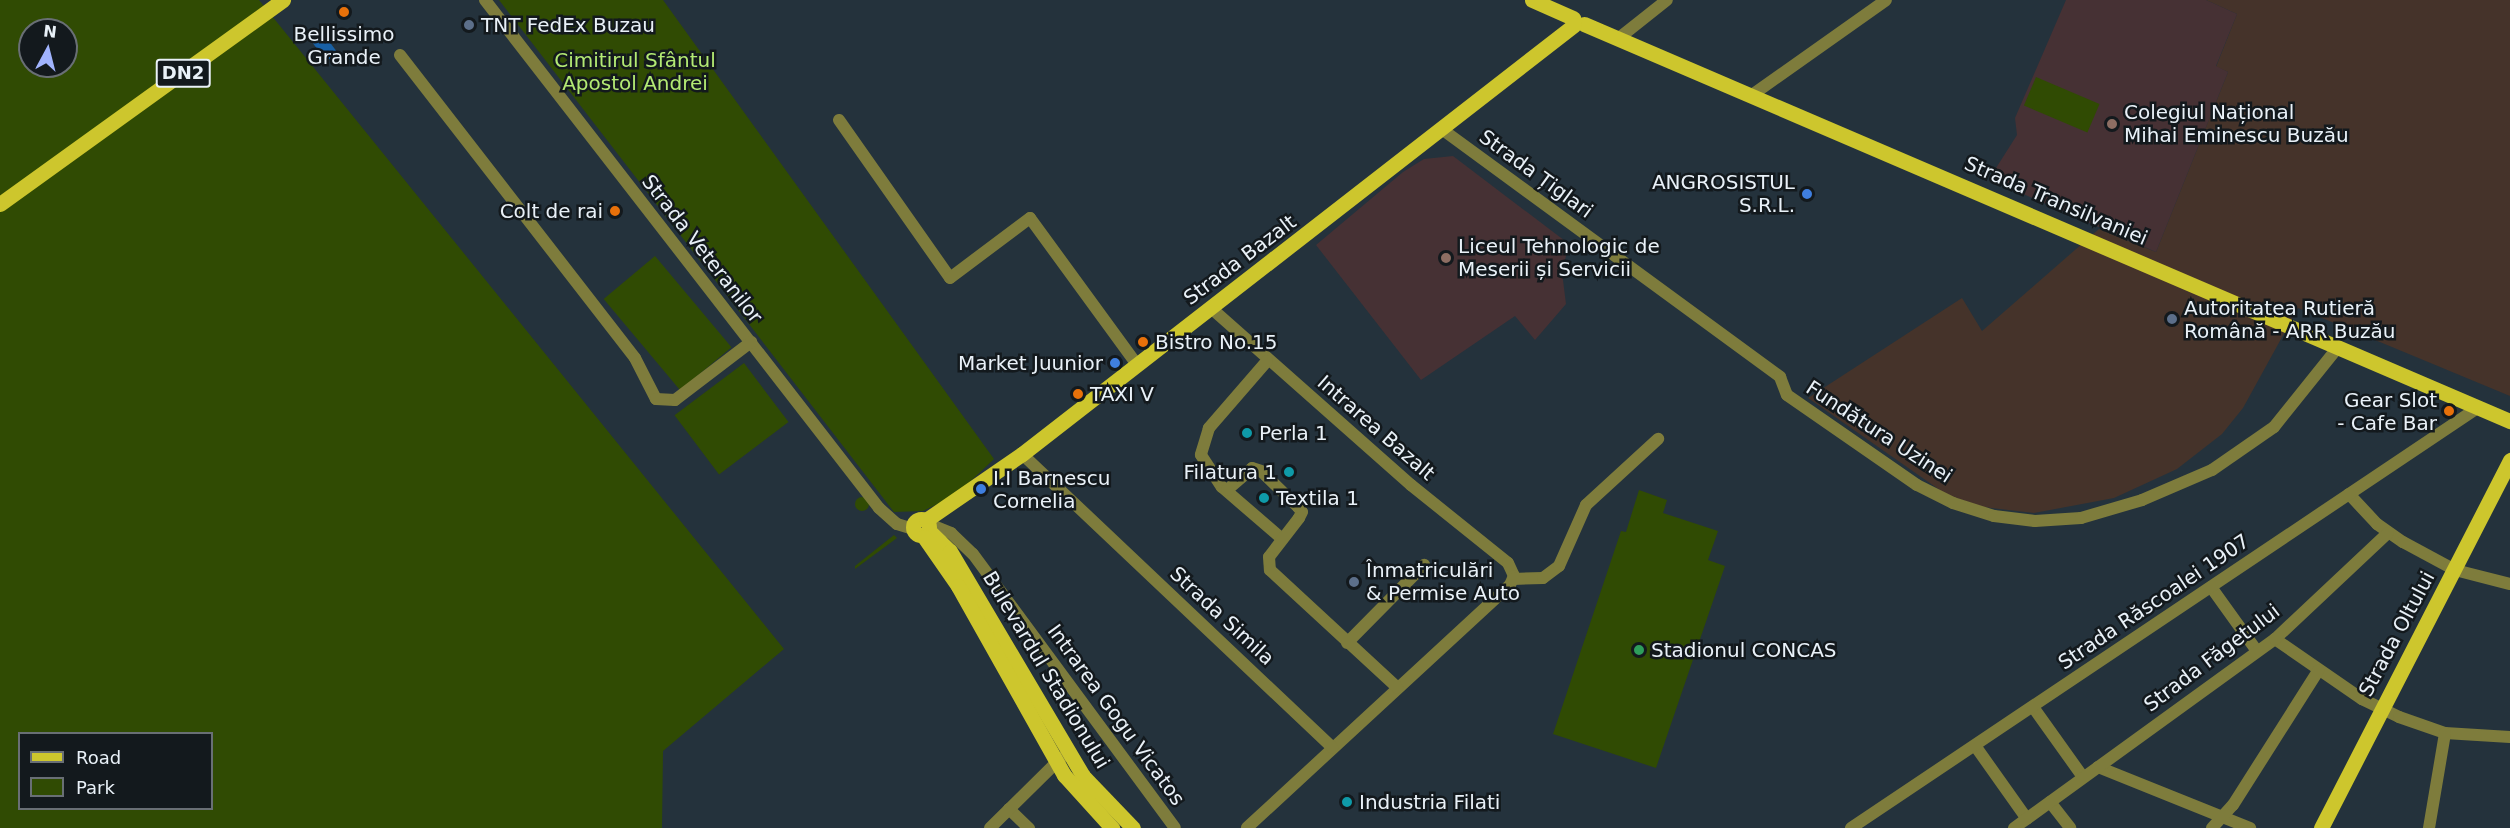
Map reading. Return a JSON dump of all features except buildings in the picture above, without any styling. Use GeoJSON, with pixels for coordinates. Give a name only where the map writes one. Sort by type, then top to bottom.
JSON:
{"type":"FeatureCollection","features":[{"type":"Feature","properties":{"kind":"main road","name":"DN2"},"geometry":{"type":"LineString","coordinates":[[0,204],[82,143],[99,126],[270,0]]}},
{"type":"Feature","properties":{"kind":"main road","name":"DN2"},"geometry":{"type":"LineString","coordinates":[[82,143],[103,132],[283,0]]}},
{"type":"Feature","properties":{"kind":"main road","name":"Strada Transilvaniei"},"geometry":{"type":"LineString","coordinates":[[1532,0],[1577,22],[1619,38],[2510,421]]}},
{"type":"Feature","properties":{"kind":"main road","name":"Strada Bazalt"},"geometry":{"type":"LineString","coordinates":[[922,527],[1022,454],[1443,129],[1577,22]]}},
{"type":"Feature","properties":{"kind":"main road","name":"Strada Oltului"},"geometry":{"type":"LineString","coordinates":[[2321,828],[2510,460]]}},
{"type":"Feature","properties":{"kind":"main road","name":"Bulevardul Stadionului"},"geometry":{"type":"LineString","coordinates":[[922,527],[1061,758],[1075,790],[1112,828]]}},
{"type":"Feature","properties":{"kind":"main road","name":"Bulevardul Stadionului"},"geometry":{"type":"LineString","coordinates":[[1061,758],[1133,828]]}},
{"type":"Feature","properties":{"kind":"street","name":"Strada Veteranilor"},"geometry":{"type":"LineString","coordinates":[[485,0],[891,520],[922,527]]}},
{"type":"Feature","properties":{"kind":"street"},"geometry":{"type":"LineString","coordinates":[[1619,38],[1666,0]]}},
{"type":"Feature","properties":{"kind":"street"},"geometry":{"type":"LineString","coordinates":[[1752,95],[1886,0]]}},
{"type":"Feature","properties":{"kind":"street"},"geometry":{"type":"LineString","coordinates":[[400,55],[635,358],[656,399],[675,400],[751,342]]}},
{"type":"Feature","properties":{"kind":"street"},"geometry":{"type":"LineString","coordinates":[[839,120],[950,278],[1030,218],[1137,365]]}},
{"type":"Feature","properties":{"kind":"street","name":"Strada Țiglari"},"geometry":{"type":"LineString","coordinates":[[1443,129],[1780,377]]}},
{"type":"Feature","properties":{"kind":"street","name":"Intrarea Bazalt"},"geometry":{"type":"LineString","coordinates":[[1211,308],[1267,360],[1508,563],[1513,577]]}},
{"type":"Feature","properties":{"kind":"street","name":"Fundătura Uzinei"},"geometry":{"type":"LineString","coordinates":[[1780,377],[1787,395],[1917,484],[1973,511],[2035,521],[2081,518],[2142,500],[2212,470],[2274,427],[2337,347]]}},
{"type":"Feature","properties":{"kind":"street"},"geometry":{"type":"LineString","coordinates":[[1267,360],[1203,440],[1200,454],[1227,490],[1281,538]]}},
{"type":"Feature","properties":{"kind":"street","name":"Strada Răscoalei 1907"},"geometry":{"type":"LineString","coordinates":[[1851,828],[1976,747],[2479,407]]}},
{"type":"Feature","properties":{"kind":"street"},"geometry":{"type":"LineString","coordinates":[[1247,828],[1332,747],[1510,585],[1513,577],[1543,578],[1559,566],[1586,505],[1658,439]]}},
{"type":"Feature","properties":{"kind":"street","name":"Strada Simila"},"geometry":{"type":"LineString","coordinates":[[1022,454],[1332,747]]}},
{"type":"Feature","properties":{"kind":"street"},"geometry":{"type":"LineString","coordinates":[[1227,490],[1245,471],[1252,468],[1260,471],[1302,512],[1281,538],[1268,560],[1270,570],[1397,687]]}},
{"type":"Feature","properties":{"kind":"street"},"geometry":{"type":"LineString","coordinates":[[2349,494],[2388,533],[2455,570],[2510,584]]}},
{"type":"Feature","properties":{"kind":"street","name":"Intrarea Gogu Vicatos"},"geometry":{"type":"LineString","coordinates":[[922,527],[951,533],[973,554],[1175,828]]}},
{"type":"Feature","properties":{"kind":"street","name":"Strada Făgetului"},"geometry":{"type":"LineString","coordinates":[[2014,828],[2275,639],[2388,533]]}},
{"type":"Feature","properties":{"kind":"street"},"geometry":{"type":"LineString","coordinates":[[1347,643],[1424,564]]}},
{"type":"Feature","properties":{"kind":"street"},"geometry":{"type":"LineString","coordinates":[[2211,587],[2257,651]]}},
{"type":"Feature","properties":{"kind":"street"},"geometry":{"type":"LineString","coordinates":[[2275,639],[2318,671],[2382,710],[2445,733],[2510,737]]}},
{"type":"Feature","properties":{"kind":"street"},"geometry":{"type":"LineString","coordinates":[[2212,828],[2223,818],[2318,671]]}},
{"type":"Feature","properties":{"kind":"street"},"geometry":{"type":"LineString","coordinates":[[2033,707],[2083,777]]}},
{"type":"Feature","properties":{"kind":"street"},"geometry":{"type":"LineString","coordinates":[[2429,828],[2445,733]]}},
{"type":"Feature","properties":{"kind":"street"},"geometry":{"type":"LineString","coordinates":[[1976,747],[2027,819]]}},
{"type":"Feature","properties":{"kind":"street"},"geometry":{"type":"LineString","coordinates":[[990,828],[1061,758]]}},
{"type":"Feature","properties":{"kind":"street"},"geometry":{"type":"LineString","coordinates":[[2098,767],[2250,828]]}},
{"type":"Feature","properties":{"kind":"street"},"geometry":{"type":"LineString","coordinates":[[2050,802],[2070,828]]}},
{"type":"Feature","properties":{"kind":"street"},"geometry":{"type":"LineString","coordinates":[[1009,809],[1029,828]]}},
{"type":"Feature","properties":{"kind":"shaded area","name":"Colegiul Național Mihai Eminescu Buzău"},"geometry":{"type":"Polygon","coordinates":[[[2066,0],[2206,0],[2237,14],[2216,66],[2228,72],[2156,252],[1989,179],[2017,135],[2015,118],[2066,0]]]}},
{"type":"Feature","properties":{"kind":"shaded area"},"geometry":{"type":"Polygon","coordinates":[[[2206,0],[2510,0],[2510,396],[2298,308],[2243,408],[2222,434],[2177,469],[2114,498],[2034,513],[1983,507],[1947,495],[1808,398],[1962,298],[1982,331],[2099,229],[2156,252],[2228,72],[2216,67],[2237,14],[2206,0]]]}},
{"type":"Feature","properties":{"kind":"shaded area","name":"Liceul Tehnologic de Meserii și Servicii"},"geometry":{"type":"Polygon","coordinates":[[[1453,156],[1569,244],[1562,272],[1566,304],[1535,340],[1515,316],[1421,380],[1316,245],[1403,172],[1424,159],[1453,156]]]}},
{"type":"Feature","properties":{"kind":"green space"},"geometry":{"type":"Polygon","coordinates":[[[0,0],[259,0],[784,649],[663,751],[662,828],[0,828],[0,0]]]}},
{"type":"Feature","properties":{"kind":"green space","name":"Cimitirul Sfântul Apostol Andrei"},"geometry":{"type":"Polygon","coordinates":[[[499,0],[663,0],[994,459],[956,495],[923,511],[894,512],[499,0]]]}},
{"type":"Feature","properties":{"kind":"green space"},"geometry":{"type":"Polygon","coordinates":[[[2036,77],[2100,104],[2087,132],[2024,106],[2036,77]]]}},
{"type":"Feature","properties":{"kind":"green space"},"geometry":{"type":"Polygon","coordinates":[[[655,256],[731,347],[680,390],[604,299],[655,256]]]}},
{"type":"Feature","properties":{"kind":"green space"},"geometry":{"type":"Polygon","coordinates":[[[744,363],[789,422],[719,474],[675,415],[744,363]]]}},
{"type":"Feature","properties":{"kind":"green space","name":"Stadionul CONCAS"},"geometry":{"type":"Polygon","coordinates":[[[1639,490],[1667,500],[1663,513],[1718,531],[1708,560],[1725,566],[1656,768],[1553,734],[1621,531],[1626,532],[1639,490]]]}},
{"type":"Feature","properties":{"kind":"green space"},"geometry":{"type":"Polygon","coordinates":[[[862,497],[867,499],[869,504],[867,509],[862,511],[857,509],[855,504],[857,499],[862,497]]]}},
{"type":"Feature","properties":{"kind":"green space"},"geometry":{"type":"Polygon","coordinates":[[[894,535],[897,538],[855,569],[855,566],[894,535]]]}},
{"type":"Feature","properties":{"kind":"water"},"geometry":{"type":"Polygon","coordinates":[[[322,32],[338,53],[326,61],[311,40],[322,32]]]}},
{"type":"Feature","properties":{"kind":"place","name":"Bellissimo Grande"},"geometry":{"type":"Point","coordinates":[344,12]}},
{"type":"Feature","properties":{"kind":"place","name":"TNT FedEx Buzau"},"geometry":{"type":"Point","coordinates":[469,25]}},
{"type":"Feature","properties":{"kind":"place","name":"Colegiul Național Mihai Eminescu Buzău"},"geometry":{"type":"Point","coordinates":[2112,124]}},
{"type":"Feature","properties":{"kind":"place","name":"ANGROSISTUL S.R.L."},"geometry":{"type":"Point","coordinates":[1807,194]}},
{"type":"Feature","properties":{"kind":"place","name":"Colt de rai"},"geometry":{"type":"Point","coordinates":[615,211]}},
{"type":"Feature","properties":{"kind":"place","name":"Liceul Tehnologic de Meserii și Servicii"},"geometry":{"type":"Point","coordinates":[1446,258]}},
{"type":"Feature","properties":{"kind":"place","name":"Autoritatea Rutieră Română - ARR Buzău"},"geometry":{"type":"Point","coordinates":[2172,319]}},
{"type":"Feature","properties":{"kind":"place","name":"Bistro No.15"},"geometry":{"type":"Point","coordinates":[1143,342]}},
{"type":"Feature","properties":{"kind":"place","name":"Market Juunior"},"geometry":{"type":"Point","coordinates":[1115,363]}},
{"type":"Feature","properties":{"kind":"place","name":"TAXI V"},"geometry":{"type":"Point","coordinates":[1078,394]}},
{"type":"Feature","properties":{"kind":"place","name":"Gear Slot - Cafe Bar"},"geometry":{"type":"Point","coordinates":[2449,411]}},
{"type":"Feature","properties":{"kind":"place","name":"Perla 1"},"geometry":{"type":"Point","coordinates":[1247,433]}},
{"type":"Feature","properties":{"kind":"place","name":"Filatura 1"},"geometry":{"type":"Point","coordinates":[1289,472]}},
{"type":"Feature","properties":{"kind":"place","name":"I.I Barnescu Cornelia"},"geometry":{"type":"Point","coordinates":[981,489]}},
{"type":"Feature","properties":{"kind":"place","name":"Textila 1"},"geometry":{"type":"Point","coordinates":[1264,498]}},
{"type":"Feature","properties":{"kind":"place","name":"Înmatriculări & Permise Auto"},"geometry":{"type":"Point","coordinates":[1354,582]}},
{"type":"Feature","properties":{"kind":"place","name":"Stadionul CONCAS"},"geometry":{"type":"Point","coordinates":[1639,650]}},
{"type":"Feature","properties":{"kind":"place","name":"Industria Filati"},"geometry":{"type":"Point","coordinates":[1347,802]}}]}
